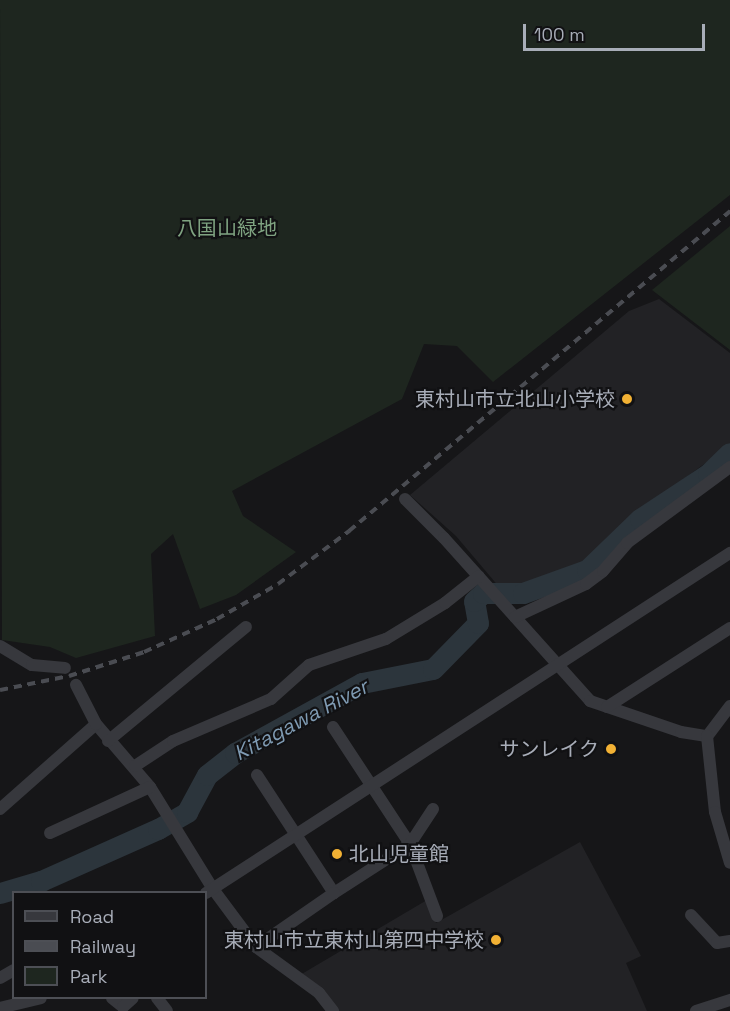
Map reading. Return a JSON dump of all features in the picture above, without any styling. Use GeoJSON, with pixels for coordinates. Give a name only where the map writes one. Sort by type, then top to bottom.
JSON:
{"type":"FeatureCollection","features":[{"type":"Feature","properties":{"kind":"street"},"geometry":{"type":"LineString","coordinates":[[511,613],[586,584],[603,571],[627,543],[730,467]]}},
{"type":"Feature","properties":{"kind":"street"},"geometry":{"type":"LineString","coordinates":[[405,499],[483,581],[590,701],[681,732],[707,736]]}},
{"type":"Feature","properties":{"kind":"street"},"geometry":{"type":"LineString","coordinates":[[209,891],[730,553]]}},
{"type":"Feature","properties":{"kind":"street"},"geometry":{"type":"LineString","coordinates":[[135,766],[173,741],[271,699],[309,665],[386,639],[483,581]]}},
{"type":"Feature","properties":{"kind":"street"},"geometry":{"type":"LineString","coordinates":[[108,741],[246,627]]}},
{"type":"Feature","properties":{"kind":"street"},"geometry":{"type":"LineString","coordinates":[[607,707],[730,628]]}},
{"type":"Feature","properties":{"kind":"street"},"geometry":{"type":"LineString","coordinates":[[0,646],[32,665],[65,668]]}},
{"type":"Feature","properties":{"kind":"street"},"geometry":{"type":"LineString","coordinates":[[76,685],[96,724],[108,741],[135,766],[169,815],[209,891],[256,947],[319,993],[333,1011]]}},
{"type":"Feature","properties":{"kind":"street"},"geometry":{"type":"LineString","coordinates":[[730,706],[707,736],[715,812],[730,863]]}},
{"type":"Feature","properties":{"kind":"street"},"geometry":{"type":"LineString","coordinates":[[0,809],[96,724]]}},
{"type":"Feature","properties":{"kind":"street"},"geometry":{"type":"LineString","coordinates":[[333,727],[373,784],[410,844],[437,916]]}},
{"type":"Feature","properties":{"kind":"street"},"geometry":{"type":"LineString","coordinates":[[257,775],[334,893]]}},
{"type":"Feature","properties":{"kind":"street"},"geometry":{"type":"LineString","coordinates":[[50,833],[150,787]]}},
{"type":"Feature","properties":{"kind":"street"},"geometry":{"type":"LineString","coordinates":[[256,947],[410,844],[433,809]]}},
{"type":"Feature","properties":{"kind":"street"},"geometry":{"type":"LineString","coordinates":[[691,915],[717,943],[730,941]]}},
{"type":"Feature","properties":{"kind":"street"},"geometry":{"type":"LineString","coordinates":[[0,1008],[37,999]]}},
{"type":"Feature","properties":{"kind":"street"},"geometry":{"type":"LineString","coordinates":[[113,999],[123,1007],[132,999]]}},
{"type":"Feature","properties":{"kind":"street"},"geometry":{"type":"LineString","coordinates":[[158,999],[167,1011]]}},
{"type":"Feature","properties":{"kind":"street"},"geometry":{"type":"LineString","coordinates":[[696,1011],[730,1000]]}},
{"type":"Feature","properties":{"kind":"shaded area","name":"東村山市立北山小学校"},"geometry":{"type":"Polygon","coordinates":[[[659,299],[730,353],[730,445],[636,514],[584,565],[523,588],[500,588],[456,536],[410,495],[629,311],[659,299]]]}},
{"type":"Feature","properties":{"kind":"shaded area","name":"東村山市立東村山第四中学校"},"geometry":{"type":"Polygon","coordinates":[[[580,842],[641,956],[626,963],[647,1011],[337,1011],[300,975],[427,900],[436,923],[580,842]]]}},
{"type":"Feature","properties":{"kind":"green space","name":"八国山緑地"},"geometry":{"type":"Polygon","coordinates":[[[0,0],[730,0],[730,195],[493,382],[457,346],[424,344],[402,399],[232,491],[243,516],[296,552],[236,595],[200,609],[173,534],[151,554],[155,636],[76,658],[50,647],[2,640],[0,0]]]}},
{"type":"Feature","properties":{"kind":"green space"},"geometry":{"type":"Polygon","coordinates":[[[730,226],[730,350],[652,290],[730,226]]]}},
{"type":"Feature","properties":{"kind":"waterway","name":"Kitagawa River"},"geometry":{"type":"LineString","coordinates":[[0,893],[41,881],[158,829],[187,812],[207,775],[235,753],[362,683],[433,669],[478,623],[474,601],[483,593],[523,593],[587,570],[640,519],[708,474],[730,453]]}},
{"type":"Feature","properties":{"kind":"railway"},"geometry":{"type":"LineString","coordinates":[[0,690],[69,676],[144,652],[217,619],[278,584],[349,531],[730,211]]}},
{"type":"Feature","properties":{"kind":"place","name":"東村山市立北山小学校"},"geometry":{"type":"Point","coordinates":[627,399]}},
{"type":"Feature","properties":{"kind":"place","name":"サンレイク"},"geometry":{"type":"Point","coordinates":[611,749]}},
{"type":"Feature","properties":{"kind":"place","name":"北山児童館"},"geometry":{"type":"Point","coordinates":[337,854]}},
{"type":"Feature","properties":{"kind":"place","name":"東村山市立東村山第四中学校"},"geometry":{"type":"Point","coordinates":[496,940]}}]}
